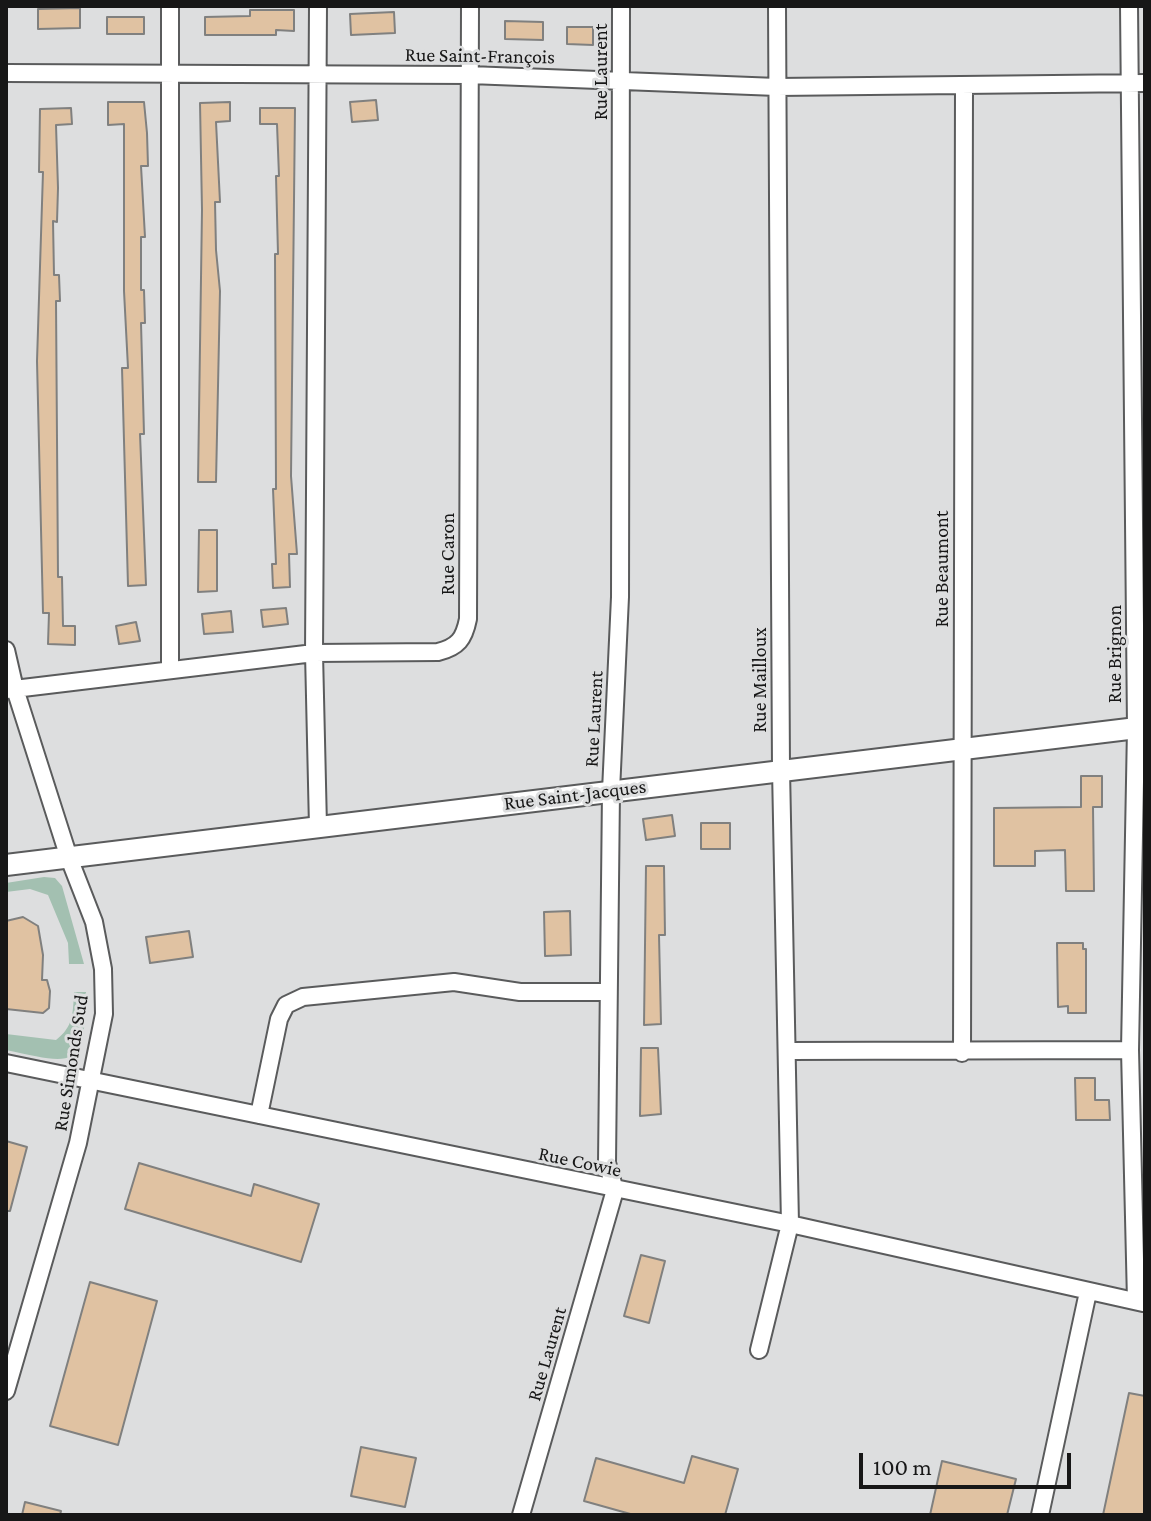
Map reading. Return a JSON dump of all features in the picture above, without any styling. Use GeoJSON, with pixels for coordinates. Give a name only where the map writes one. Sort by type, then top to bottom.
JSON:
{"type":"FeatureCollection","features":[{"type":"Feature","properties":{"kind":"main road","name":"Rue Saint-Jacques"},"geometry":{"type":"LineString","coordinates":[[6,865],[1140,727]]}},
{"type":"Feature","properties":{"kind":"street"},"geometry":{"type":"LineString","coordinates":[[170,6],[170,669]]}},
{"type":"Feature","properties":{"kind":"street"},"geometry":{"type":"LineString","coordinates":[[318,6],[314,653],[318,827]]}},
{"type":"Feature","properties":{"kind":"street","name":"Rue Caron"},"geometry":{"type":"LineString","coordinates":[[10,689],[314,653],[438,652],[453,648],[465,636],[468,603],[470,6]]}},
{"type":"Feature","properties":{"kind":"street","name":"Rue Laurent"},"geometry":{"type":"LineString","coordinates":[[521,1515],[615,1190],[607,1163],[607,992],[611,791],[620,597],[621,6]]}},
{"type":"Feature","properties":{"kind":"street","name":"Rue Mailloux"},"geometry":{"type":"LineString","coordinates":[[759,1350],[790,1224],[789,1051],[781,769],[777,6]]}},
{"type":"Feature","properties":{"kind":"street","name":"Rue Brignon"},"geometry":{"type":"LineString","coordinates":[[1129,6],[1138,83],[1140,727],[1130,1050],[1140,1302]]}},
{"type":"Feature","properties":{"kind":"street","name":"Rue Saint-François"},"geometry":{"type":"LineString","coordinates":[[6,73],[470,75],[777,87],[1138,83]]}},
{"type":"Feature","properties":{"kind":"street","name":"Rue Beaumont"},"geometry":{"type":"LineString","coordinates":[[962,1053],[964,85]]}},
{"type":"Feature","properties":{"kind":"street","name":"Rue Simonds Sud"},"geometry":{"type":"LineString","coordinates":[[6,650],[10,689],[94,922],[103,969],[104,1014],[78,1143],[6,1391]]}},
{"type":"Feature","properties":{"kind":"street"},"geometry":{"type":"LineString","coordinates":[[259,1115],[279,1019],[286,1005],[303,997],[454,982],[520,992],[607,992]]}},
{"type":"Feature","properties":{"kind":"street"},"geometry":{"type":"LineString","coordinates":[[789,1051],[962,1053],[1130,1050]]}},
{"type":"Feature","properties":{"kind":"street","name":"Rue Cowie"},"geometry":{"type":"LineString","coordinates":[[6,1063],[790,1224],[1140,1302]]}},
{"type":"Feature","properties":{"kind":"street"},"geometry":{"type":"LineString","coordinates":[[1040,1515],[1088,1292]]}},
{"type":"Feature","properties":{"kind":"green space"},"geometry":{"type":"Polygon","coordinates":[[[55,878],[62,886],[84,964],[69,964],[68,943],[48,895],[30,889],[6,892],[6,883],[55,878]]]}},
{"type":"Feature","properties":{"kind":"green space"},"geometry":{"type":"Polygon","coordinates":[[[74,992],[86,992],[83,1036],[72,1056],[47,1058],[6,1050],[6,1034],[56,1040],[71,1019],[74,992]]]}},
{"type":"Feature","properties":{"kind":"building"},"geometry":{"type":"Polygon","coordinates":[[[80,8],[80,28],[38,29],[38,9],[80,8]]]}},
{"type":"Feature","properties":{"kind":"building"},"geometry":{"type":"Polygon","coordinates":[[[250,10],[294,10],[294,31],[276,30],[276,35],[205,35],[205,17],[250,16],[250,10]]]}},
{"type":"Feature","properties":{"kind":"building"},"geometry":{"type":"Polygon","coordinates":[[[394,12],[395,33],[351,35],[350,14],[394,12]]]}},
{"type":"Feature","properties":{"kind":"building"},"geometry":{"type":"Polygon","coordinates":[[[107,17],[144,17],[144,34],[107,34],[107,17]]]}},
{"type":"Feature","properties":{"kind":"building"},"geometry":{"type":"Polygon","coordinates":[[[505,21],[543,22],[543,40],[505,39],[505,21]]]}},
{"type":"Feature","properties":{"kind":"building"},"geometry":{"type":"Polygon","coordinates":[[[567,27],[593,27],[593,45],[567,44],[567,27]]]}},
{"type":"Feature","properties":{"kind":"building"},"geometry":{"type":"Polygon","coordinates":[[[376,100],[378,120],[352,122],[350,102],[376,100]]]}},
{"type":"Feature","properties":{"kind":"building"},"geometry":{"type":"Polygon","coordinates":[[[108,102],[144,102],[147,133],[148,166],[141,166],[145,237],[141,237],[141,290],[144,290],[145,323],[141,323],[144,434],[140,434],[146,585],[128,586],[122,368],[128,368],[124,291],[124,124],[108,125],[108,102]]]}},
{"type":"Feature","properties":{"kind":"building"},"geometry":{"type":"Polygon","coordinates":[[[230,102],[230,121],[216,122],[220,202],[215,202],[216,250],[220,291],[216,482],[198,482],[202,210],[200,103],[230,102]]]}},
{"type":"Feature","properties":{"kind":"building"},"geometry":{"type":"Polygon","coordinates":[[[71,108],[72,124],[56,125],[57,222],[53,221],[54,275],[59,275],[60,301],[56,301],[58,577],[62,577],[63,626],[75,626],[75,645],[48,644],[49,613],[43,613],[37,361],[43,172],[39,172],[40,109],[71,108]]]}},
{"type":"Feature","properties":{"kind":"building"},"geometry":{"type":"Polygon","coordinates":[[[260,108],[295,108],[291,476],[297,554],[289,554],[290,587],[273,588],[272,564],[276,564],[273,489],[276,489],[276,176],[279,176],[277,124],[260,124],[260,108]]]}},
{"type":"Feature","properties":{"kind":"building"},"geometry":{"type":"Polygon","coordinates":[[[199,530],[217,530],[217,591],[198,592],[199,530]]]}},
{"type":"Feature","properties":{"kind":"building"},"geometry":{"type":"Polygon","coordinates":[[[286,608],[288,624],[263,627],[261,610],[286,608]]]}},
{"type":"Feature","properties":{"kind":"building"},"geometry":{"type":"Polygon","coordinates":[[[231,611],[233,632],[204,634],[202,614],[231,611]]]}},
{"type":"Feature","properties":{"kind":"building"},"geometry":{"type":"Polygon","coordinates":[[[136,622],[140,641],[119,644],[116,626],[136,622]]]}},
{"type":"Feature","properties":{"kind":"building"},"geometry":{"type":"Polygon","coordinates":[[[1081,776],[1102,776],[1102,807],[1093,807],[1094,891],[1066,891],[1065,850],[1035,851],[1035,866],[994,866],[994,808],[1081,807],[1081,776]]]}},
{"type":"Feature","properties":{"kind":"building"},"geometry":{"type":"Polygon","coordinates":[[[672,815],[675,836],[646,840],[643,819],[672,815]]]}},
{"type":"Feature","properties":{"kind":"building"},"geometry":{"type":"Polygon","coordinates":[[[701,823],[730,823],[730,849],[701,849],[701,823]]]}},
{"type":"Feature","properties":{"kind":"building"},"geometry":{"type":"Polygon","coordinates":[[[646,866],[664,866],[665,935],[659,935],[661,1024],[644,1025],[646,866]]]}},
{"type":"Feature","properties":{"kind":"building"},"geometry":{"type":"Polygon","coordinates":[[[570,911],[571,955],[545,956],[544,912],[570,911]]]}},
{"type":"Feature","properties":{"kind":"building"},"geometry":{"type":"Polygon","coordinates":[[[23,917],[38,926],[43,955],[42,980],[47,980],[50,991],[49,1008],[43,1013],[6,1009],[6,921],[23,917]]]}},
{"type":"Feature","properties":{"kind":"building"},"geometry":{"type":"Polygon","coordinates":[[[189,931],[193,957],[150,963],[146,937],[189,931]]]}},
{"type":"Feature","properties":{"kind":"building"},"geometry":{"type":"Polygon","coordinates":[[[1057,943],[1083,943],[1083,949],[1086,949],[1086,1013],[1068,1013],[1068,1006],[1058,1007],[1057,943]]]}},
{"type":"Feature","properties":{"kind":"building"},"geometry":{"type":"Polygon","coordinates":[[[641,1048],[658,1048],[661,1114],[640,1116],[641,1048]]]}},
{"type":"Feature","properties":{"kind":"building"},"geometry":{"type":"Polygon","coordinates":[[[1075,1078],[1095,1078],[1095,1100],[1109,1100],[1110,1120],[1076,1120],[1075,1078]]]}},
{"type":"Feature","properties":{"kind":"building"},"geometry":{"type":"Polygon","coordinates":[[[6,1141],[27,1147],[10,1211],[6,1211],[6,1141]]]}},
{"type":"Feature","properties":{"kind":"building"},"geometry":{"type":"Polygon","coordinates":[[[139,1163],[251,1196],[254,1184],[319,1204],[301,1262],[125,1209],[139,1163]]]}},
{"type":"Feature","properties":{"kind":"building"},"geometry":{"type":"Polygon","coordinates":[[[641,1255],[665,1261],[649,1323],[624,1316],[641,1255]]]}},
{"type":"Feature","properties":{"kind":"building"},"geometry":{"type":"Polygon","coordinates":[[[90,1282],[157,1301],[118,1445],[50,1426],[90,1282]]]}},
{"type":"Feature","properties":{"kind":"building"},"geometry":{"type":"Polygon","coordinates":[[[1129,1393],[1145,1396],[1145,1515],[1103,1515],[1129,1393]]]}},
{"type":"Feature","properties":{"kind":"building"},"geometry":{"type":"Polygon","coordinates":[[[361,1447],[416,1458],[405,1507],[351,1496],[361,1447]]]}},
{"type":"Feature","properties":{"kind":"building"},"geometry":{"type":"Polygon","coordinates":[[[692,1456],[738,1469],[725,1515],[634,1515],[584,1501],[596,1458],[684,1483],[692,1456]]]}},
{"type":"Feature","properties":{"kind":"building"},"geometry":{"type":"Polygon","coordinates":[[[942,1461],[1016,1479],[1007,1515],[930,1515],[942,1461]]]}},
{"type":"Feature","properties":{"kind":"building"},"geometry":{"type":"Polygon","coordinates":[[[25,1502],[61,1511],[60,1515],[22,1515],[25,1502]]]}}]}
